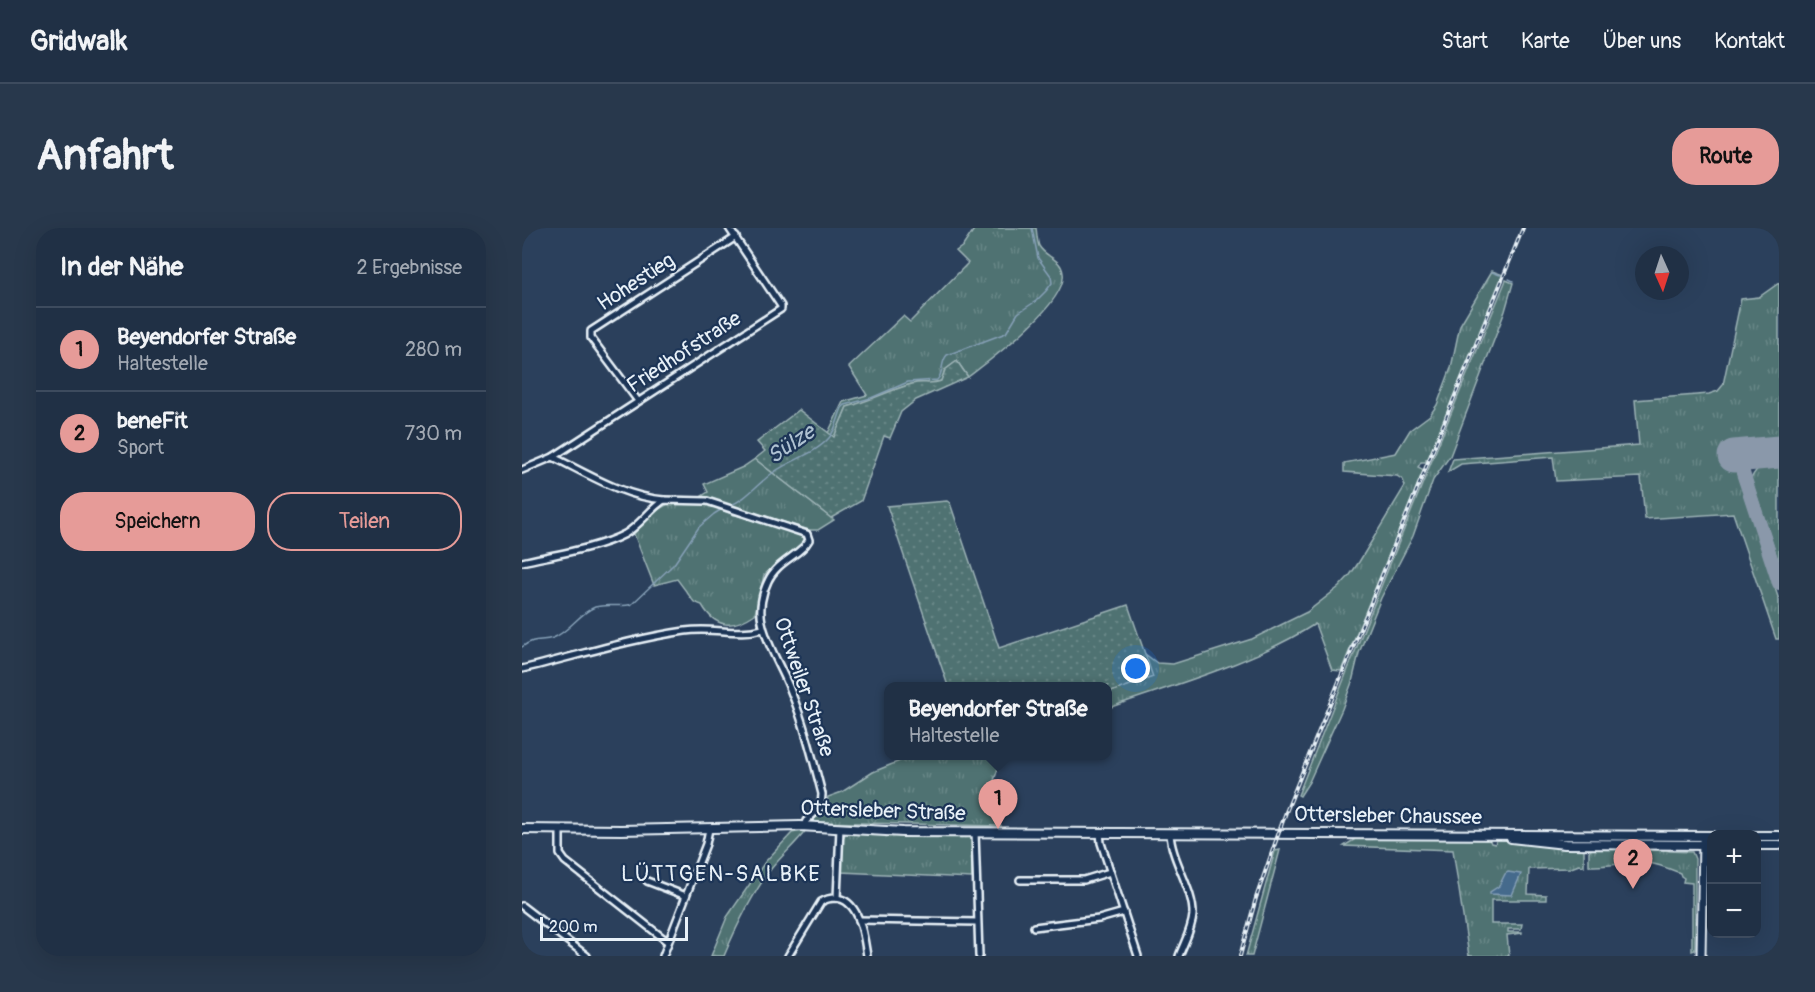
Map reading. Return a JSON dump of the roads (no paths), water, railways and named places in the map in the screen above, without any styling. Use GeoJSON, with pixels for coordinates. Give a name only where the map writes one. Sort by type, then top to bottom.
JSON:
{"type":"FeatureCollection","features":[{"type":"Feature","properties":{"kind":"main road","name":"Ottersleber Straße"},"geometry":{"type":"LineString","coordinates":[[522,830],[804,826],[903,832],[1278,833]]}},
{"type":"Feature","properties":{"kind":"main road","name":"Ottersleber Chaussee"},"geometry":{"type":"LineString","coordinates":[[1278,833],[1498,835],[1561,844],[1706,842]]}},
{"type":"Feature","properties":{"kind":"main road"},"geometry":{"type":"LineString","coordinates":[[1761,836],[1779,836]]}},
{"type":"Feature","properties":{"kind":"main road"},"geometry":{"type":"LineString","coordinates":[[1761,845],[1779,845]]}},
{"type":"Feature","properties":{"kind":"street","name":"Friedhofstraße"},"geometry":{"type":"LineString","coordinates":[[522,470],[553,457],[781,309],[729,228]]}},
{"type":"Feature","properties":{"kind":"street","name":"Hohestieg"},"geometry":{"type":"LineString","coordinates":[[638,401],[590,333],[736,237]]}},
{"type":"Feature","properties":{"kind":"street"},"geometry":{"type":"LineString","coordinates":[[553,457],[623,490],[664,500]]}},
{"type":"Feature","properties":{"kind":"street"},"geometry":{"type":"LineString","coordinates":[[522,562],[618,537],[634,528],[664,500]]}},
{"type":"Feature","properties":{"kind":"street","name":"Ottweiler Straße"},"geometry":{"type":"LineString","coordinates":[[664,500],[701,500],[807,534],[809,538],[807,544],[779,566],[768,581],[761,612],[763,629],[793,697],[822,794],[821,807],[806,821],[804,826]]}},
{"type":"Feature","properties":{"kind":"street"},"geometry":{"type":"LineString","coordinates":[[522,669],[664,635],[710,629],[745,633],[763,629]]}},
{"type":"Feature","properties":{"kind":"street"},"geometry":{"type":"LineString","coordinates":[[837,898],[840,828]]}},
{"type":"Feature","properties":{"kind":"street"},"geometry":{"type":"LineString","coordinates":[[663,956],[708,838],[708,829]]}},
{"type":"Feature","properties":{"kind":"street"},"geometry":{"type":"LineString","coordinates":[[991,832],[1014,829],[1025,832]]}},
{"type":"Feature","properties":{"kind":"street"},"geometry":{"type":"LineString","coordinates":[[560,830],[560,854],[563,860],[668,942]]}},
{"type":"Feature","properties":{"kind":"street"},"geometry":{"type":"LineString","coordinates":[[975,832],[978,956]]}},
{"type":"Feature","properties":{"kind":"street"},"geometry":{"type":"LineString","coordinates":[[1001,832],[1013,836],[1025,836],[1038,832]]}},
{"type":"Feature","properties":{"kind":"street"},"geometry":{"type":"LineString","coordinates":[[1100,832],[1100,840],[1138,956]]}},
{"type":"Feature","properties":{"kind":"street"},"geometry":{"type":"LineString","coordinates":[[1170,833],[1171,844],[1193,911],[1191,925],[1179,956]]}},
{"type":"Feature","properties":{"kind":"street"},"geometry":{"type":"LineString","coordinates":[[1701,956],[1706,842]]}},
{"type":"Feature","properties":{"kind":"street"},"geometry":{"type":"LineString","coordinates":[[1020,880],[1084,880],[1110,872]]}},
{"type":"Feature","properties":{"kind":"street"},"geometry":{"type":"LineString","coordinates":[[647,881],[686,896]]}},
{"type":"Feature","properties":{"kind":"street"},"geometry":{"type":"LineString","coordinates":[[788,956],[824,900],[837,898],[851,905],[859,920],[867,956]]}},
{"type":"Feature","properties":{"kind":"street"},"geometry":{"type":"LineString","coordinates":[[522,906],[586,956]]}},
{"type":"Feature","properties":{"kind":"street"},"geometry":{"type":"LineString","coordinates":[[1034,927],[1099,919],[1124,912]]}},
{"type":"Feature","properties":{"kind":"street"},"geometry":{"type":"LineString","coordinates":[[859,920],[977,922]]}},
{"type":"Feature","properties":{"kind":"water"},"geometry":{"type":"Polygon","coordinates":[[[1508,872],[1521,874],[1512,895],[1490,894],[1499,886],[1508,872]]]}},
{"type":"Feature","properties":{"kind":"waterway","name":"Sülze"},"geometry":{"type":"LineString","coordinates":[[729,506],[774,472],[823,444],[833,431],[845,405],[871,398],[908,382],[937,380],[947,355],[1006,333],[1018,313],[1036,301],[1052,283],[1051,276],[1038,258],[1032,228]]}},
{"type":"Feature","properties":{"kind":"waterway"},"geometry":{"type":"LineString","coordinates":[[1492,272],[1500,275]]}},
{"type":"Feature","properties":{"kind":"waterway"},"geometry":{"type":"LineString","coordinates":[[1509,279],[1513,281]]}},
{"type":"Feature","properties":{"kind":"waterway","name":"Sülze"},"geometry":{"type":"LineString","coordinates":[[522,647],[530,642],[559,635],[595,607],[632,604],[674,564],[699,527],[722,509]]}},
{"type":"Feature","properties":{"kind":"waterway"},"geometry":{"type":"LineString","coordinates":[[1761,850],[1779,850]]}},
{"type":"Feature","properties":{"kind":"railway"},"geometry":{"type":"LineString","coordinates":[[1240,956],[1256,898],[1286,812],[1523,228]]}},
{"type":"Feature","properties":{"kind":"place","name":"Beyendorfer Straße"},"geometry":{"type":"Point","coordinates":[998,829]}},
{"type":"Feature","properties":{"kind":"place","name":"beneFit"},"geometry":{"type":"Point","coordinates":[1633,889]}},
{"type":"Feature","properties":{"kind":"district","name":"LÜTTGEN-SALBKE"},"geometry":{"type":"Point","coordinates":[721,874]}}]}
